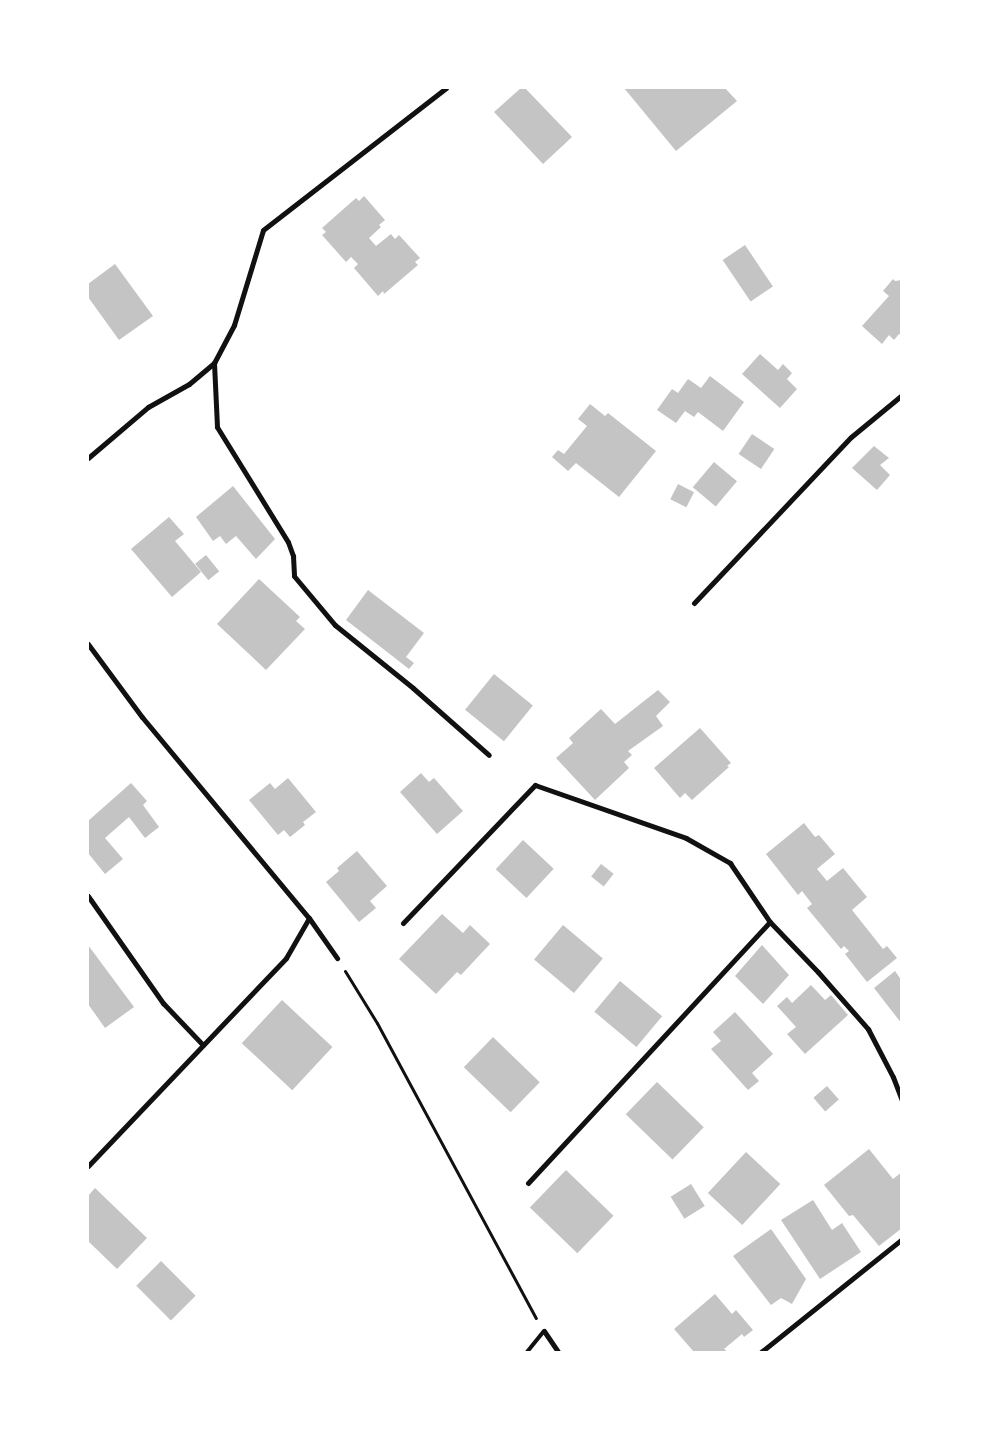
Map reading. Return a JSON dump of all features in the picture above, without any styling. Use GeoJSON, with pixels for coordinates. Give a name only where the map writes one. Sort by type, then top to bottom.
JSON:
{"type":"FeatureCollection","features":[{"type":"Feature","properties":{"kind":"street"},"geometry":{"type":"LineString","coordinates":[[88,458],[148,407],[189,384],[214,363],[234,325],[263,230],[446,88]]}},
{"type":"Feature","properties":{"kind":"street"},"geometry":{"type":"LineString","coordinates":[[214,363],[217,427],[288,542],[293,556],[294,576],[336,625],[413,688],[489,755]]}},
{"type":"Feature","properties":{"kind":"street"},"geometry":{"type":"LineString","coordinates":[[694,603],[851,437],[902,395]]}},
{"type":"Feature","properties":{"kind":"street"},"geometry":{"type":"LineString","coordinates":[[88,644],[142,717],[309,918],[338,958]]}},
{"type":"Feature","properties":{"kind":"street"},"geometry":{"type":"LineString","coordinates":[[403,923],[535,785],[686,838],[730,863],[770,922],[818,972],[868,1029],[893,1077],[902,1100]]}},
{"type":"Feature","properties":{"kind":"street"},"geometry":{"type":"LineString","coordinates":[[88,896],[163,1003],[203,1045]]}},
{"type":"Feature","properties":{"kind":"street"},"geometry":{"type":"LineString","coordinates":[[88,1166],[286,958],[309,918]]}},
{"type":"Feature","properties":{"kind":"street"},"geometry":{"type":"LineString","coordinates":[[528,1183],[770,922]]}},
{"type":"Feature","properties":{"kind":"street"},"geometry":{"type":"LineString","coordinates":[[760,1352],[902,1239]]}},
{"type":"Feature","properties":{"kind":"street"},"geometry":{"type":"LineString","coordinates":[[544,1331],[558,1352]]}},
{"type":"Feature","properties":{"kind":"lane"},"geometry":{"type":"LineString","coordinates":[[528,1352],[544,1331]]}},
{"type":"Feature","properties":{"kind":"path"},"geometry":{"type":"LineString","coordinates":[[338,958],[377,1023],[452,1166],[544,1331]]}},
{"type":"Feature","properties":{"kind":"building"},"geometry":{"type":"Polygon","coordinates":[[[521,88],[525,88],[572,137],[543,164],[494,112],[521,88]]]}},
{"type":"Feature","properties":{"kind":"building"},"geometry":{"type":"Polygon","coordinates":[[[624,88],[725,88],[737,101],[676,151],[624,88]]]}},
{"type":"Feature","properties":{"kind":"building"},"geometry":{"type":"Polygon","coordinates":[[[364,196],[385,220],[379,225],[381,227],[369,238],[376,246],[391,234],[395,239],[399,235],[420,258],[415,262],[418,265],[384,294],[383,291],[378,296],[354,268],[358,264],[351,257],[346,262],[322,235],[326,232],[322,228],[356,198],[359,201],[364,196]]]}},
{"type":"Feature","properties":{"kind":"building"},"geometry":{"type":"Polygon","coordinates":[[[745,245],[773,286],[751,302],[723,260],[745,245]]]}},
{"type":"Feature","properties":{"kind":"building"},"geometry":{"type":"Polygon","coordinates":[[[115,264],[153,316],[119,340],[88,297],[88,284],[115,264]]]}},
{"type":"Feature","properties":{"kind":"building"},"geometry":{"type":"Polygon","coordinates":[[[893,279],[895,281],[902,280],[902,337],[899,334],[894,340],[889,335],[882,344],[862,326],[889,296],[883,291],[893,279]]]}},
{"type":"Feature","properties":{"kind":"building"},"geometry":{"type":"Polygon","coordinates":[[[760,354],[778,370],[783,364],[792,373],[787,379],[797,389],[780,408],[742,374],[760,354]]]}},
{"type":"Feature","properties":{"kind":"building"},"geometry":{"type":"Polygon","coordinates":[[[710,376],[744,402],[723,431],[698,412],[694,417],[685,411],[676,423],[657,410],[672,389],[678,393],[688,379],[701,388],[710,376]]]}},
{"type":"Feature","properties":{"kind":"building"},"geometry":{"type":"Polygon","coordinates":[[[590,404],[605,416],[608,413],[656,451],[619,497],[576,463],[568,471],[552,457],[558,450],[564,454],[587,426],[578,419],[590,404]]]}},
{"type":"Feature","properties":{"kind":"building"},"geometry":{"type":"Polygon","coordinates":[[[752,434],[774,449],[761,469],[739,454],[752,434]]]}},
{"type":"Feature","properties":{"kind":"building"},"geometry":{"type":"Polygon","coordinates":[[[874,446],[889,458],[880,465],[890,475],[877,490],[852,468],[874,446]]]}},
{"type":"Feature","properties":{"kind":"building"},"geometry":{"type":"Polygon","coordinates":[[[714,462],[737,481],[716,507],[693,487],[714,462]]]}},
{"type":"Feature","properties":{"kind":"building"},"geometry":{"type":"Polygon","coordinates":[[[678,484],[694,492],[686,507],[670,499],[678,484]]]}},
{"type":"Feature","properties":{"kind":"building"},"geometry":{"type":"Polygon","coordinates":[[[233,486],[275,539],[256,559],[236,536],[226,544],[220,536],[213,541],[196,517],[233,486]]]}},
{"type":"Feature","properties":{"kind":"building"},"geometry":{"type":"Polygon","coordinates":[[[169,517],[184,534],[175,541],[201,572],[172,597],[131,549],[169,517]]]}},
{"type":"Feature","properties":{"kind":"building"},"geometry":{"type":"Polygon","coordinates":[[[206,555],[219,571],[208,580],[195,564],[206,555]]]}},
{"type":"Feature","properties":{"kind":"building"},"geometry":{"type":"Polygon","coordinates":[[[259,579],[300,617],[296,621],[305,629],[266,670],[217,624],[259,579]]]}},
{"type":"Feature","properties":{"kind":"building"},"geometry":{"type":"Polygon","coordinates":[[[368,590],[424,633],[406,657],[414,663],[409,669],[346,620],[368,590]]]}},
{"type":"Feature","properties":{"kind":"building"},"geometry":{"type":"Polygon","coordinates":[[[494,674],[533,705],[504,741],[465,710],[494,674]]]}},
{"type":"Feature","properties":{"kind":"building"},"geometry":{"type":"Polygon","coordinates":[[[658,690],[670,702],[656,716],[663,726],[628,751],[632,755],[624,762],[629,768],[595,800],[556,758],[573,743],[569,738],[601,709],[615,724],[658,690]]]}},
{"type":"Feature","properties":{"kind":"building"},"geometry":{"type":"Polygon","coordinates":[[[700,728],[731,763],[727,766],[729,767],[692,800],[685,793],[680,798],[654,768],[700,728]]]}},
{"type":"Feature","properties":{"kind":"building"},"geometry":{"type":"Polygon","coordinates":[[[421,773],[429,782],[434,778],[463,811],[437,834],[400,792],[421,773]]]}},
{"type":"Feature","properties":{"kind":"building"},"geometry":{"type":"Polygon","coordinates":[[[288,778],[316,812],[303,822],[305,825],[290,837],[284,830],[278,835],[249,800],[270,783],[275,789],[288,778]]]}},
{"type":"Feature","properties":{"kind":"building"},"geometry":{"type":"Polygon","coordinates":[[[131,783],[147,801],[143,805],[159,827],[145,838],[129,817],[105,838],[123,859],[105,874],[88,853],[88,821],[131,783]]]}},
{"type":"Feature","properties":{"kind":"building"},"geometry":{"type":"Polygon","coordinates":[[[804,823],[815,837],[819,835],[835,854],[817,869],[827,881],[843,868],[867,897],[852,910],[883,949],[887,946],[897,958],[867,982],[845,954],[849,951],[844,946],[841,949],[807,908],[812,904],[802,891],[798,895],[766,854],[804,823]]]}},
{"type":"Feature","properties":{"kind":"building"},"geometry":{"type":"Polygon","coordinates":[[[523,840],[554,869],[526,898],[496,869],[523,840]]]}},
{"type":"Feature","properties":{"kind":"building"},"geometry":{"type":"Polygon","coordinates":[[[357,851],[387,886],[370,901],[376,908],[359,922],[326,882],[339,871],[337,868],[357,851]]]}},
{"type":"Feature","properties":{"kind":"building"},"geometry":{"type":"Polygon","coordinates":[[[601,864],[614,874],[604,886],[591,877],[601,864]]]}},
{"type":"Feature","properties":{"kind":"building"},"geometry":{"type":"Polygon","coordinates":[[[442,914],[463,933],[470,925],[490,944],[461,975],[457,972],[436,994],[399,959],[442,914]]]}},
{"type":"Feature","properties":{"kind":"building"},"geometry":{"type":"Polygon","coordinates":[[[563,925],[603,958],[574,993],[534,959],[563,925]]]}},
{"type":"Feature","properties":{"kind":"building"},"geometry":{"type":"Polygon","coordinates":[[[88,945],[134,1007],[105,1028],[88,1004],[88,945]]]}},
{"type":"Feature","properties":{"kind":"building"},"geometry":{"type":"Polygon","coordinates":[[[762,945],[789,975],[763,1004],[735,976],[762,945]]]}},
{"type":"Feature","properties":{"kind":"building"},"geometry":{"type":"Polygon","coordinates":[[[895,971],[902,981],[902,1024],[874,988],[895,971]]]}},
{"type":"Feature","properties":{"kind":"building"},"geometry":{"type":"Polygon","coordinates":[[[620,981],[662,1016],[636,1047],[594,1012],[620,981]]]}},
{"type":"Feature","properties":{"kind":"building"},"geometry":{"type":"Polygon","coordinates":[[[811,985],[825,1000],[831,995],[848,1015],[805,1054],[787,1034],[796,1027],[777,1006],[787,997],[792,1003],[811,985]]]}},
{"type":"Feature","properties":{"kind":"building"},"geometry":{"type":"Polygon","coordinates":[[[282,1000],[332,1047],[292,1090],[242,1043],[282,1000]]]}},
{"type":"Feature","properties":{"kind":"building"},"geometry":{"type":"Polygon","coordinates":[[[735,1012],[773,1054],[752,1073],[759,1081],[748,1090],[711,1049],[721,1041],[713,1032],[735,1012]]]}},
{"type":"Feature","properties":{"kind":"building"},"geometry":{"type":"Polygon","coordinates":[[[493,1037],[540,1082],[511,1112],[464,1067],[493,1037]]]}},
{"type":"Feature","properties":{"kind":"building"},"geometry":{"type":"Polygon","coordinates":[[[657,1082],[704,1127],[672,1160],[626,1114],[657,1082]]]}},
{"type":"Feature","properties":{"kind":"building"},"geometry":{"type":"Polygon","coordinates":[[[827,1086],[839,1100],[825,1111],[813,1098],[827,1086]]]}},
{"type":"Feature","properties":{"kind":"building"},"geometry":{"type":"Polygon","coordinates":[[[869,1149],[893,1179],[902,1172],[902,1228],[879,1246],[853,1215],[849,1216],[824,1185],[869,1149]]]}},
{"type":"Feature","properties":{"kind":"building"},"geometry":{"type":"Polygon","coordinates":[[[746,1152],[780,1184],[742,1225],[708,1193],[746,1152]]]}},
{"type":"Feature","properties":{"kind":"building"},"geometry":{"type":"Polygon","coordinates":[[[566,1170],[613,1216],[577,1253],[530,1207],[566,1170]]]}},
{"type":"Feature","properties":{"kind":"building"},"geometry":{"type":"Polygon","coordinates":[[[691,1184],[705,1206],[684,1219],[671,1197],[691,1184]]]}},
{"type":"Feature","properties":{"kind":"building"},"geometry":{"type":"Polygon","coordinates":[[[95,1188],[147,1238],[117,1269],[88,1241],[88,1196],[95,1188]]]}},
{"type":"Feature","properties":{"kind":"building"},"geometry":{"type":"Polygon","coordinates":[[[813,1200],[832,1230],[842,1223],[861,1252],[820,1279],[781,1220],[813,1200]]]}},
{"type":"Feature","properties":{"kind":"building"},"geometry":{"type":"Polygon","coordinates":[[[771,1229],[806,1279],[792,1304],[781,1298],[771,1305],[733,1256],[771,1229]]]}},
{"type":"Feature","properties":{"kind":"building"},"geometry":{"type":"Polygon","coordinates":[[[161,1261],[196,1296],[171,1320],[136,1286],[161,1261]]]}},
{"type":"Feature","properties":{"kind":"building"},"geometry":{"type":"Polygon","coordinates":[[[715,1294],[732,1314],[736,1310],[753,1330],[744,1337],[742,1334],[724,1349],[728,1352],[694,1352],[674,1329],[715,1294]]]}}]}
